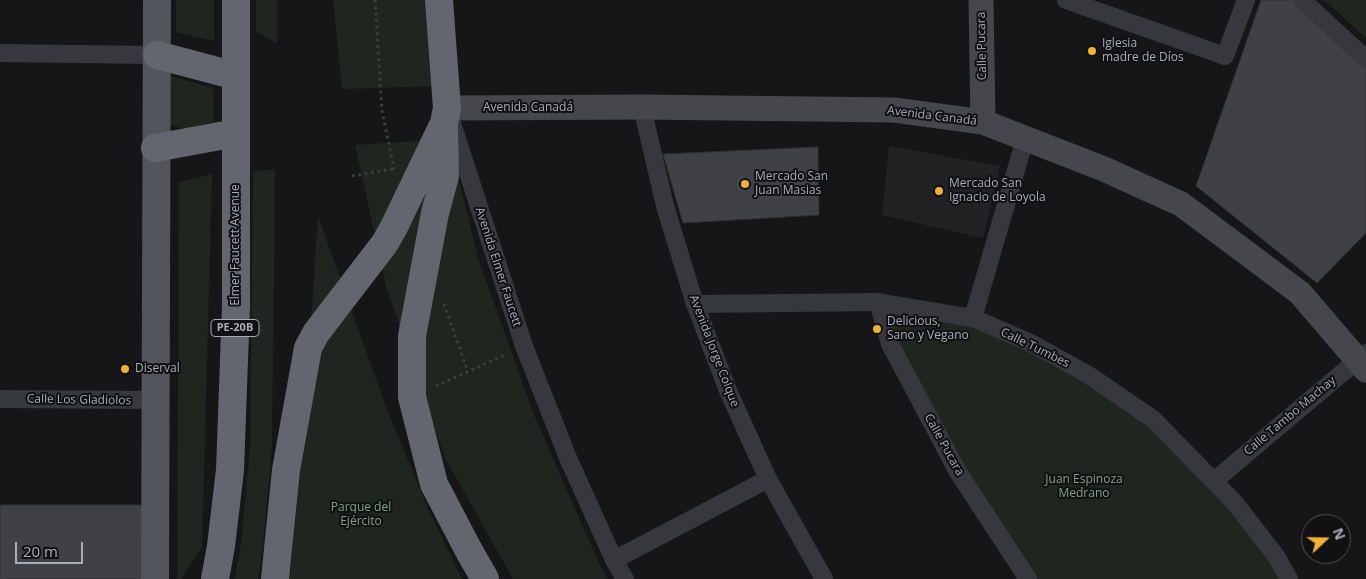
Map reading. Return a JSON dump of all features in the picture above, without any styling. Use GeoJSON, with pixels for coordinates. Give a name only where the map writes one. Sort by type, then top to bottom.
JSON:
{"type":"FeatureCollection","features":[{"type":"Feature","properties":{"kind":"highway","name":"Elmer Faucett Avenue"},"geometry":{"type":"LineString","coordinates":[[215,579],[230,470],[236,305],[236,0]]}},
{"type":"Feature","properties":{"kind":"highway"},"geometry":{"type":"LineString","coordinates":[[439,0],[446,116],[445,176],[435,213],[412,336],[412,397],[434,484],[485,579]]}},
{"type":"Feature","properties":{"kind":"highway"},"geometry":{"type":"LineString","coordinates":[[157,54],[236,76]]}},
{"type":"Feature","properties":{"kind":"highway"},"geometry":{"type":"LineString","coordinates":[[275,579],[286,470],[308,348],[336,305],[385,243],[446,116]]}},
{"type":"Feature","properties":{"kind":"highway"},"geometry":{"type":"LineString","coordinates":[[156,148],[236,133]]}},
{"type":"Feature","properties":{"kind":"main road"},"geometry":{"type":"LineString","coordinates":[[155,579],[157,0]]}},
{"type":"Feature","properties":{"kind":"street","name":"Calle Pucara"},"geometry":{"type":"LineString","coordinates":[[981,0],[983,122]]}},
{"type":"Feature","properties":{"kind":"street"},"geometry":{"type":"LineString","coordinates":[[1066,0],[1225,56],[1246,0]]}},
{"type":"Feature","properties":{"kind":"street"},"geometry":{"type":"LineString","coordinates":[[1302,0],[1366,59]]}},
{"type":"Feature","properties":{"kind":"street"},"geometry":{"type":"LineString","coordinates":[[0,53],[157,54]]}},
{"type":"Feature","properties":{"kind":"street","name":"Avenida Canadá"},"geometry":{"type":"LineString","coordinates":[[446,116],[642,108],[894,110],[983,122],[1104,169],[1181,204],[1300,293],[1363,360]]}},
{"type":"Feature","properties":{"kind":"street","name":"Avenida Jorge Colque"},"geometry":{"type":"LineString","coordinates":[[642,108],[665,206],[695,304],[729,393],[768,479],[824,579]]}},
{"type":"Feature","properties":{"kind":"street","name":"Avenida Elmer Faucett"},"geometry":{"type":"LineString","coordinates":[[446,116],[524,346],[568,458],[614,560],[625,579]]}},
{"type":"Feature","properties":{"kind":"street"},"geometry":{"type":"LineString","coordinates":[[973,318],[1024,138]]}},
{"type":"Feature","properties":{"kind":"street","name":"Calle Pucara"},"geometry":{"type":"LineString","coordinates":[[878,302],[890,344],[958,472],[1028,579]]}},
{"type":"Feature","properties":{"kind":"street","name":"Calle Tumbes"},"geometry":{"type":"LineString","coordinates":[[695,304],[878,302],[973,318],[1033,344],[1087,374],[1153,419],[1214,480],[1235,504],[1270,548],[1290,579]]}},
{"type":"Feature","properties":{"kind":"street","name":"Calle Tambo Machay"},"geometry":{"type":"LineString","coordinates":[[1214,480],[1363,360]]}},
{"type":"Feature","properties":{"kind":"street","name":"Calle Los Gladiolos"},"geometry":{"type":"LineString","coordinates":[[0,399],[157,400]]}},
{"type":"Feature","properties":{"kind":"street"},"geometry":{"type":"LineString","coordinates":[[614,560],[768,479]]}},
{"type":"Feature","properties":{"kind":"path"},"geometry":{"type":"LineString","coordinates":[[412,397],[524,346]]}},
{"type":"Feature","properties":{"kind":"shaded area","name":"Mercado San Ignacio de Loyola"},"geometry":{"type":"Polygon","coordinates":[[[889,146],[1000,166],[983,238],[882,215],[889,146]]]}},
{"type":"Feature","properties":{"kind":"green space"},"geometry":{"type":"Polygon","coordinates":[[[176,0],[214,0],[214,41],[176,32],[176,0]]]}},
{"type":"Feature","properties":{"kind":"green space"},"geometry":{"type":"Polygon","coordinates":[[[256,0],[277,0],[277,44],[256,31],[256,0]]]}},
{"type":"Feature","properties":{"kind":"green space"},"geometry":{"type":"Polygon","coordinates":[[[333,0],[431,0],[441,86],[342,89],[333,0]]]}},
{"type":"Feature","properties":{"kind":"green space"},"geometry":{"type":"Polygon","coordinates":[[[1324,0],[1366,0],[1366,38],[1324,0]]]}},
{"type":"Feature","properties":{"kind":"green space"},"geometry":{"type":"Polygon","coordinates":[[[171,76],[213,88],[214,122],[186,130],[170,124],[171,76]]]}},
{"type":"Feature","properties":{"kind":"green space"},"geometry":{"type":"Polygon","coordinates":[[[449,139],[478,258],[534,415],[598,561],[608,579],[513,579],[445,458],[386,286],[355,145],[449,139]]]}},
{"type":"Feature","properties":{"kind":"green space"},"geometry":{"type":"Polygon","coordinates":[[[275,169],[272,448],[263,546],[258,579],[235,579],[241,543],[250,448],[253,172],[275,169]]]}},
{"type":"Feature","properties":{"kind":"green space"},"geometry":{"type":"Polygon","coordinates":[[[212,174],[202,548],[181,579],[177,579],[179,182],[212,174]]]}},
{"type":"Feature","properties":{"kind":"green space","name":"Parque del Ejército"},"geometry":{"type":"Polygon","coordinates":[[[318,216],[386,407],[428,508],[462,579],[290,579],[304,426],[318,216]]]}},
{"type":"Feature","properties":{"kind":"green space","name":"Juan Espinoza Medrano"},"geometry":{"type":"Polygon","coordinates":[[[887,304],[985,321],[1090,365],[1214,481],[1289,579],[1034,579],[963,470],[895,342],[887,304]]]}},
{"type":"Feature","properties":{"kind":"building"},"geometry":{"type":"Polygon","coordinates":[[[1261,0],[1295,0],[1366,68],[1366,233],[1317,283],[1196,186],[1261,0]]]}},
{"type":"Feature","properties":{"kind":"building","name":"Mercado San Juan Masias"},"geometry":{"type":"Polygon","coordinates":[[[818,147],[819,215],[683,223],[663,154],[818,147]]]}},
{"type":"Feature","properties":{"kind":"building"},"geometry":{"type":"Polygon","coordinates":[[[0,505],[144,505],[144,579],[0,579],[0,505]]]}},
{"type":"Feature","properties":{"kind":"place","name":"Iglesia madre de Díos"},"geometry":{"type":"Point","coordinates":[1092,51]}},
{"type":"Feature","properties":{"kind":"place","name":"Mercado San Juan Masias"},"geometry":{"type":"Point","coordinates":[745,184]}},
{"type":"Feature","properties":{"kind":"place","name":"Mercado San Ignacio de Loyola"},"geometry":{"type":"Point","coordinates":[939,191]}},
{"type":"Feature","properties":{"kind":"place","name":"Delicious, Sano y Vegano"},"geometry":{"type":"Point","coordinates":[877,329]}},
{"type":"Feature","properties":{"kind":"place","name":"Diserval"},"geometry":{"type":"Point","coordinates":[125,369]}}]}
